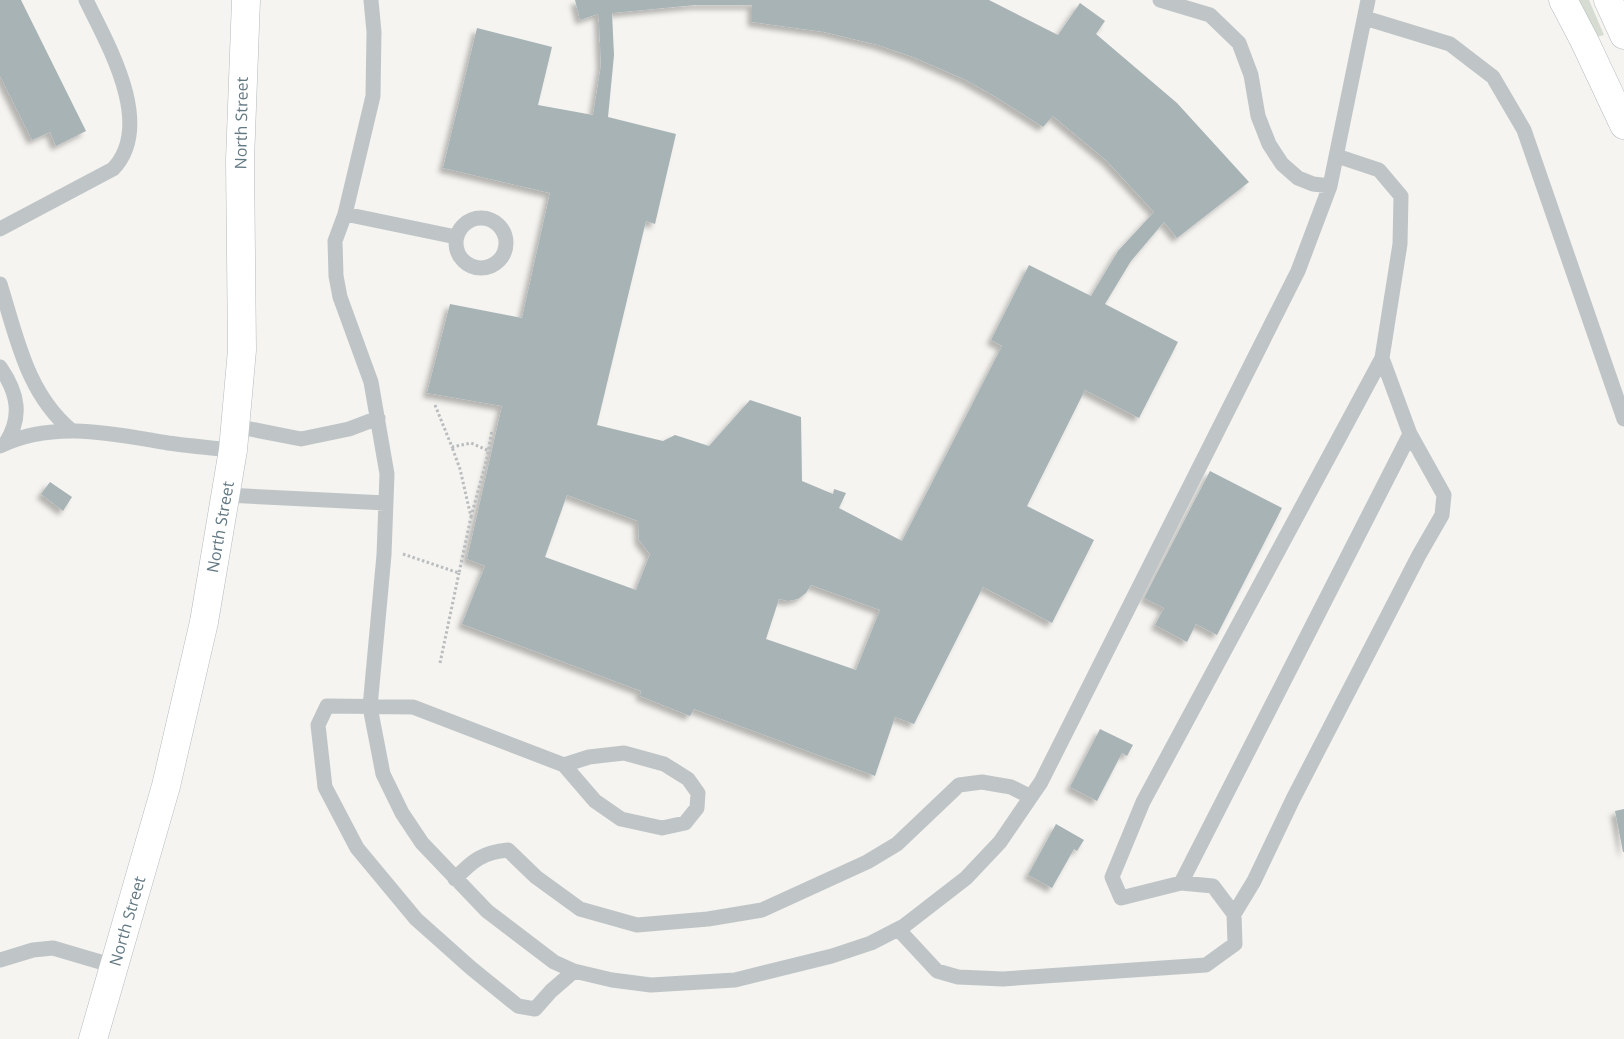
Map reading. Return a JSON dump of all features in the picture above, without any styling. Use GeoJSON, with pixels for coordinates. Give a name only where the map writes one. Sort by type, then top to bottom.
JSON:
{"type":"FeatureCollection","features":[{"type":"Feature","properties":{"kind":"main road","name":"North Street"},"geometry":{"type":"LineString","coordinates":[[93,1039],[166,786],[204,622],[226,495],[234,438],[242,350],[240,160],[246,0]]}},
{"type":"Feature","properties":{"kind":"main road"},"geometry":{"type":"LineString","coordinates":[[1563,0],[1624,124]]}},
{"type":"Feature","properties":{"kind":"main road"},"geometry":{"type":"LineString","coordinates":[[1608,0],[1624,35]]}},
{"type":"Feature","properties":{"kind":"lane"},"geometry":{"type":"LineString","coordinates":[[0,229],[113,169],[124,158],[128,148],[131,120],[124,86],[86,0]]}},
{"type":"Feature","properties":{"kind":"lane"},"geometry":{"type":"LineString","coordinates":[[372,0],[374,32],[372,96],[345,214],[336,241],[336,276],[340,298],[371,382],[387,474],[384,548],[370,707],[383,774],[402,813],[422,843],[486,911],[528,944],[554,962],[574,972],[612,980],[651,985],[735,980],[832,956],[871,943],[898,929],[966,878],[1000,842],[1041,782],[1298,272],[1330,186],[1368,0]]}},
{"type":"Feature","properties":{"kind":"lane"},"geometry":{"type":"LineString","coordinates":[[1160,0],[1210,15],[1238,43],[1251,75],[1258,116],[1269,144],[1282,164],[1298,178],[1313,184],[1330,186]]}},
{"type":"Feature","properties":{"kind":"lane"},"geometry":{"type":"LineString","coordinates":[[1365,18],[1450,44],[1493,77],[1524,130],[1624,419]]}},
{"type":"Feature","properties":{"kind":"lane"},"geometry":{"type":"LineString","coordinates":[[1234,914],[1213,886],[1181,883],[1121,898],[1112,877],[1143,802],[1382,358],[1400,244],[1401,196],[1379,170],[1337,156]]}},
{"type":"Feature","properties":{"kind":"lane"},"geometry":{"type":"LineString","coordinates":[[345,214],[456,237]]}},
{"type":"Feature","properties":{"kind":"lane"},"geometry":{"type":"LineString","coordinates":[[0,284],[30,378],[42,400],[55,417],[72,431]]}},
{"type":"Feature","properties":{"kind":"lane"},"geometry":{"type":"LineString","coordinates":[[898,929],[937,971],[958,977],[1003,980],[1206,965],[1235,944],[1234,914],[1254,881],[1293,799],[1419,555],[1442,515],[1444,495],[1410,434],[1382,358]]}},
{"type":"Feature","properties":{"kind":"lane"},"geometry":{"type":"LineString","coordinates":[[0,367],[14,392],[17,412],[14,431],[3,445]]}},
{"type":"Feature","properties":{"kind":"lane"},"geometry":{"type":"LineString","coordinates":[[3,445],[50,432],[72,431],[92,431],[184,446],[234,438],[301,439],[349,429],[378,418]]}},
{"type":"Feature","properties":{"kind":"lane"},"geometry":{"type":"LineString","coordinates":[[1181,883],[1410,434]]}},
{"type":"Feature","properties":{"kind":"lane"},"geometry":{"type":"LineString","coordinates":[[226,495],[386,503]]}},
{"type":"Feature","properties":{"kind":"lane"},"geometry":{"type":"LineString","coordinates":[[564,765],[589,757],[624,753],[664,764],[688,779],[698,794],[697,808],[685,823],[662,828],[621,819],[595,801],[564,765],[414,707],[327,706],[318,725],[325,787],[357,848],[416,919],[518,1006],[535,1009],[551,991],[574,972]]}},
{"type":"Feature","properties":{"kind":"lane"},"geometry":{"type":"LineString","coordinates":[[455,879],[470,863],[491,851],[508,850],[536,877],[580,909],[637,925],[708,919],[762,910],[867,862],[897,844],[960,786],[982,782],[1011,787],[1031,797]]}},
{"type":"Feature","properties":{"kind":"lane"},"geometry":{"type":"LineString","coordinates":[[0,960],[33,950],[52,948],[114,966]]}},
{"type":"Feature","properties":{"kind":"path"},"geometry":{"type":"LineString","coordinates":[[436,405],[460,469],[471,517]]}},
{"type":"Feature","properties":{"kind":"path"},"geometry":{"type":"LineString","coordinates":[[440,663],[471,517],[492,430]]}},
{"type":"Feature","properties":{"kind":"path"},"geometry":{"type":"LineString","coordinates":[[452,447],[471,443],[488,451]]}},
{"type":"Feature","properties":{"kind":"path"},"geometry":{"type":"LineString","coordinates":[[384,548],[459,573]]}},
{"type":"Feature","properties":{"kind":"shaded area"},"geometry":{"type":"Polygon","coordinates":[[[1575,0],[1589,0],[1604,35],[1596,37],[1575,0]]]}},
{"type":"Feature","properties":{"kind":"building"},"geometry":{"type":"Polygon","coordinates":[[[0,0],[21,0],[86,131],[56,146],[50,132],[32,140],[0,76],[0,0]]]}},
{"type":"Feature","properties":{"kind":"building"},"geometry":{"type":"Polygon","coordinates":[[[575,0],[989,0],[1058,35],[1080,3],[1105,21],[1096,34],[1177,103],[1249,182],[1177,238],[1164,222],[1131,261],[1105,304],[1178,342],[1139,418],[1085,390],[1027,506],[1094,540],[1052,623],[983,587],[914,724],[895,717],[875,776],[694,709],[690,716],[640,696],[641,691],[462,624],[485,566],[467,559],[502,406],[427,393],[450,304],[522,318],[550,193],[443,168],[477,28],[552,47],[538,105],[593,115],[601,65],[598,14],[580,20],[575,0]],[[696,5],[612,13],[614,55],[608,117],[676,134],[655,224],[646,221],[597,425],[663,441],[675,435],[709,446],[750,400],[801,417],[802,481],[833,494],[834,489],[846,493],[839,508],[902,541],[1002,346],[991,340],[1029,265],[1091,296],[1118,251],[1154,212],[1107,161],[1053,116],[1043,127],[964,79],[913,57],[878,45],[824,32],[752,22],[752,5],[696,5]],[[567,495],[545,557],[636,590],[650,554],[639,540],[638,521],[567,495]],[[811,585],[806,593],[798,599],[788,601],[779,599],[766,639],[856,670],[880,610],[811,585]]]}},
{"type":"Feature","properties":{"kind":"building"},"geometry":{"type":"Polygon","coordinates":[[[1210,471],[1282,508],[1217,635],[1196,624],[1187,642],[1155,625],[1164,608],[1144,598],[1210,471]]]}},
{"type":"Feature","properties":{"kind":"building"},"geometry":{"type":"Polygon","coordinates":[[[50,482],[72,497],[63,511],[41,494],[50,482]]]}},
{"type":"Feature","properties":{"kind":"building"},"geometry":{"type":"Polygon","coordinates":[[[1100,729],[1133,745],[1127,756],[1122,753],[1097,801],[1070,787],[1100,729]]]}},
{"type":"Feature","properties":{"kind":"building"},"geometry":{"type":"Polygon","coordinates":[[[1624,809],[1624,852],[1623,852],[1615,811],[1624,809]]]}},
{"type":"Feature","properties":{"kind":"building"},"geometry":{"type":"Polygon","coordinates":[[[1056,824],[1084,840],[1077,851],[1074,849],[1052,888],[1028,875],[1056,824]]]}}]}
